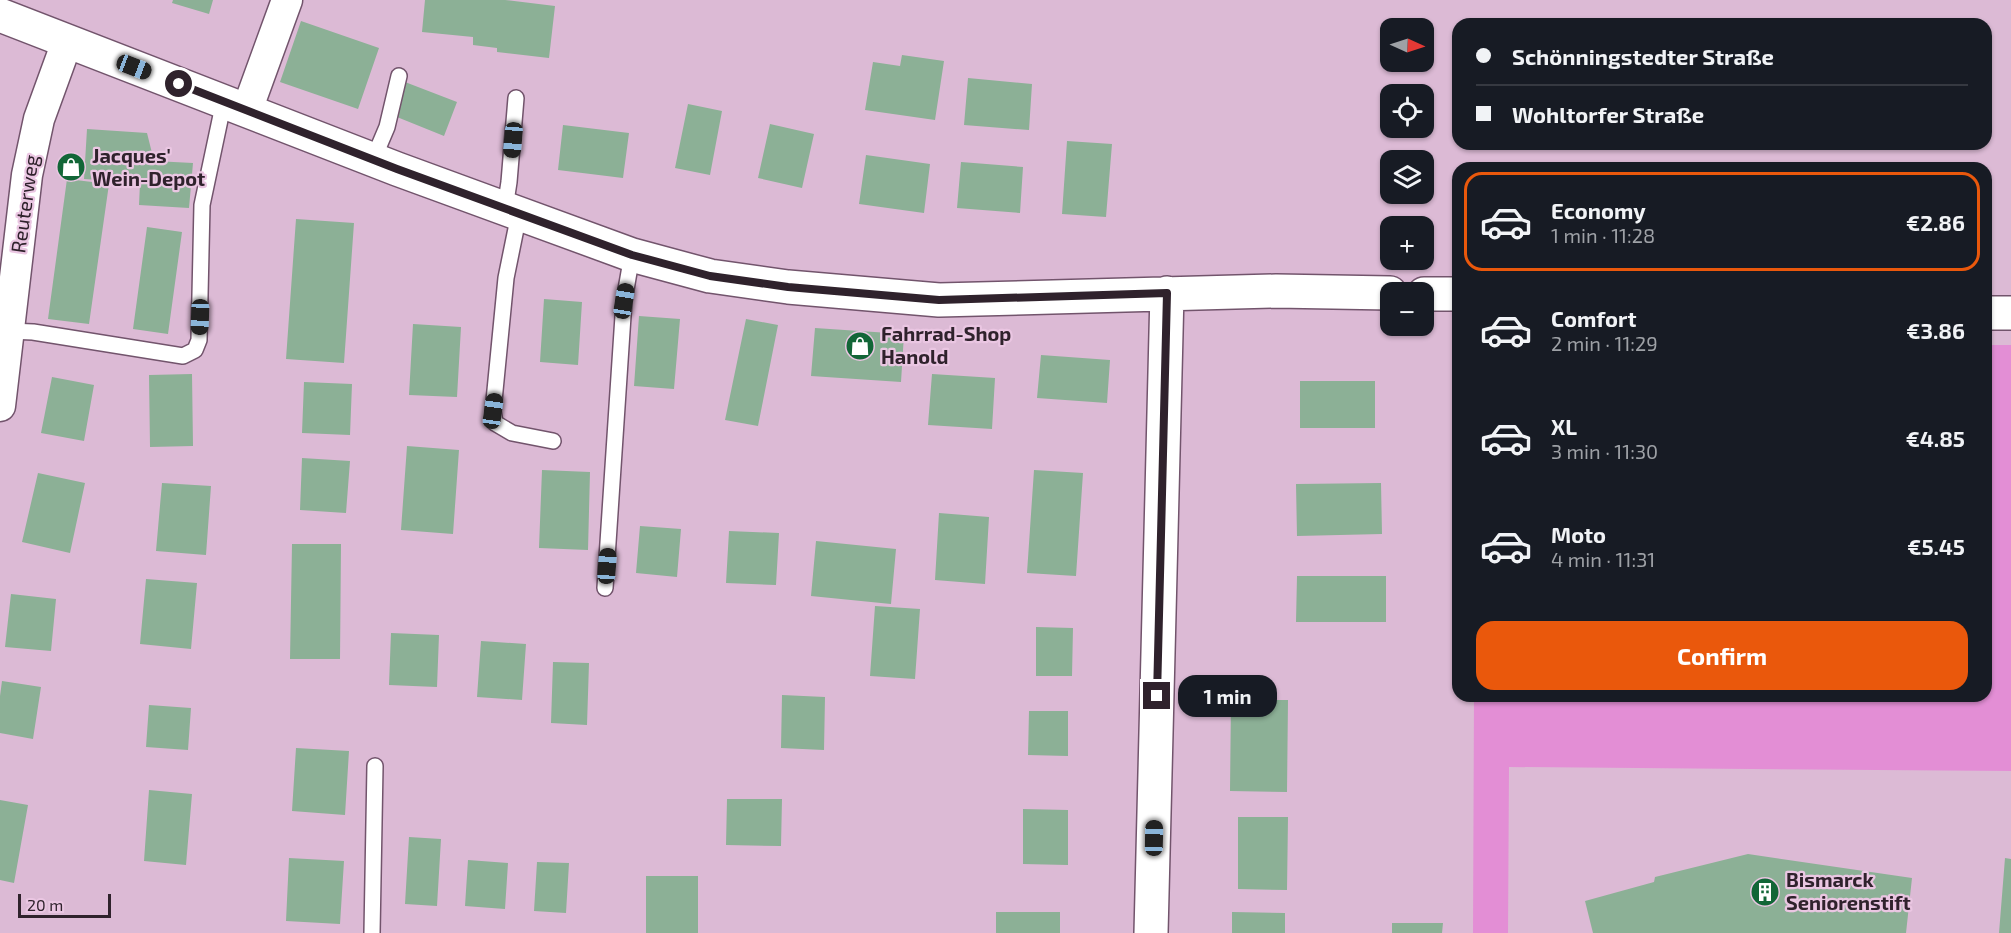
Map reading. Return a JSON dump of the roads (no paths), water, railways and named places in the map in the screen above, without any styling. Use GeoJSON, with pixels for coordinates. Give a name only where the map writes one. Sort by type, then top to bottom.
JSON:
{"type":"FeatureCollection","features":[{"type":"Feature","properties":{"kind":"main road"},"geometry":{"type":"LineString","coordinates":[[12,12],[67,42],[372,160],[632,255],[710,276],[788,287],[939,300],[1276,291],[1380,293]]}},
{"type":"Feature","properties":{"kind":"main road"},"geometry":{"type":"LineString","coordinates":[[1151,933],[1167,293]]}},
{"type":"Feature","properties":{"kind":"main road"},"geometry":{"type":"LineString","coordinates":[[1434,294],[1452,294]]}},
{"type":"Feature","properties":{"kind":"main road"},"geometry":{"type":"LineString","coordinates":[[1992,314],[2011,314]]}},
{"type":"Feature","properties":{"kind":"street"},"geometry":{"type":"LineString","coordinates":[[235,106],[287,0]]}},
{"type":"Feature","properties":{"kind":"street","name":"Reuterweg"},"geometry":{"type":"LineString","coordinates":[[0,406],[30,164],[39,119],[67,42]]}},
{"type":"Feature","properties":{"kind":"lane"},"geometry":{"type":"LineString","coordinates":[[372,160],[387,127],[399,76]]}},
{"type":"Feature","properties":{"kind":"lane"},"geometry":{"type":"LineString","coordinates":[[516,98],[509,182],[512,211],[493,411],[495,423],[512,433],[553,441]]}},
{"type":"Feature","properties":{"kind":"lane"},"geometry":{"type":"LineString","coordinates":[[9,331],[33,332],[183,356],[195,350],[199,340],[202,204],[235,106]]}},
{"type":"Feature","properties":{"kind":"lane"},"geometry":{"type":"LineString","coordinates":[[605,588],[624,301],[632,255]]}},
{"type":"Feature","properties":{"kind":"lane"},"geometry":{"type":"LineString","coordinates":[[372,933],[375,766]]}},
{"type":"Feature","properties":{"kind":"place","name":"Jacques' Wein-Depot"},"geometry":{"type":"Point","coordinates":[71,167]}},
{"type":"Feature","properties":{"kind":"place","name":"Fahrrad-Shop Hanold"},"geometry":{"type":"Point","coordinates":[860,346]}},
{"type":"Feature","properties":{"kind":"place","name":"Bismarck Seniorenstift"},"geometry":{"type":"Point","coordinates":[1765,892]}}]}
